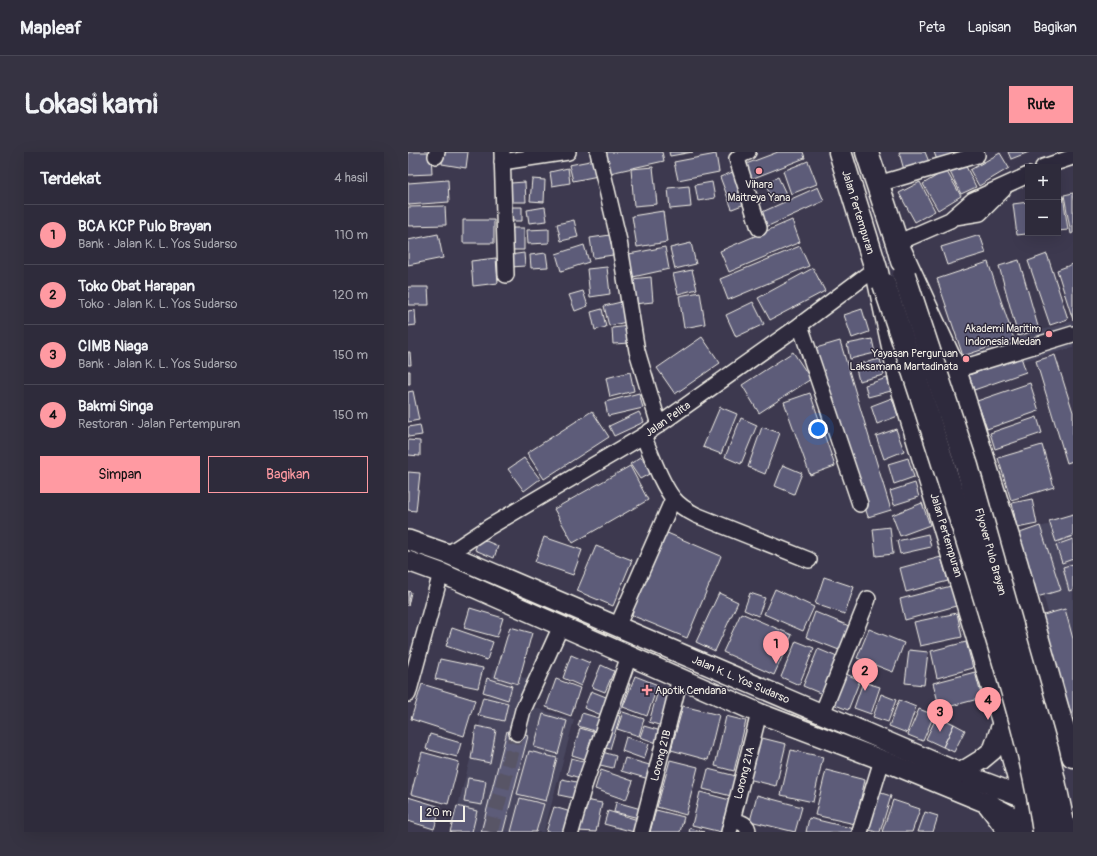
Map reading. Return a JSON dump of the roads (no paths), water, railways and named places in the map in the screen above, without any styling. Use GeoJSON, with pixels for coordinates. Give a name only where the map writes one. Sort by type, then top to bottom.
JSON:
{"type":"FeatureCollection","features":[{"type":"Feature","properties":{"kind":"highway","name":"Jalan Pertempuran"},"geometry":{"type":"LineString","coordinates":[[840,152],[879,274],[901,384],[1004,721],[1031,831]]}},
{"type":"Feature","properties":{"kind":"highway"},"geometry":{"type":"LineString","coordinates":[[867,152],[898,245],[954,370],[1016,562],[1062,725],[1073,756]]}},
{"type":"Feature","properties":{"kind":"highway","name":"Flyover Pulo Brayan"},"geometry":{"type":"LineString","coordinates":[[898,245],[904,275],[970,474],[1048,753],[1065,832]]}},
{"type":"Feature","properties":{"kind":"highway","name":"Flyover Pulo Brayan"},"geometry":{"type":"LineString","coordinates":[[879,274],[948,473],[1005,665],[1024,741],[1031,831]]}},
{"type":"Feature","properties":{"kind":"highway","name":"Jalan K. L. Yos Sudarso"},"geometry":{"type":"LineString","coordinates":[[1024,798],[1073,820]]}},
{"type":"Feature","properties":{"kind":"highway"},"geometry":{"type":"LineString","coordinates":[[989,804],[1031,831]]}},
{"type":"Feature","properties":{"kind":"main road","name":"Jalan K. L. Yos Sudarso"},"geometry":{"type":"LineString","coordinates":[[408,540],[448,554],[960,773],[1024,798]]}},
{"type":"Feature","properties":{"kind":"main road","name":"Jalan K. L. Yos Sudarso"},"geometry":{"type":"LineString","coordinates":[[408,561],[441,572],[759,713],[882,760],[989,804]]}},
{"type":"Feature","properties":{"kind":"main road"},"geometry":{"type":"LineString","coordinates":[[960,773],[981,760],[993,750],[1004,721]]}},
{"type":"Feature","properties":{"kind":"street"},"geometry":{"type":"LineString","coordinates":[[506,275],[502,157],[568,152]]}},
{"type":"Feature","properties":{"kind":"street"},"geometry":{"type":"LineString","coordinates":[[598,152],[619,241],[637,351],[659,425]]}},
{"type":"Feature","properties":{"kind":"street"},"geometry":{"type":"LineString","coordinates":[[748,152],[742,154],[738,159],[759,228]]}},
{"type":"Feature","properties":{"kind":"street"},"geometry":{"type":"LineString","coordinates":[[878,184],[977,155]]}},
{"type":"Feature","properties":{"kind":"street"},"geometry":{"type":"LineString","coordinates":[[1051,164],[1072,155]]}},
{"type":"Feature","properties":{"kind":"street"},"geometry":{"type":"LineString","coordinates":[[898,245],[955,217],[973,200],[1025,176]]}},
{"type":"Feature","properties":{"kind":"street","name":"Jalan Pelita"},"geometry":{"type":"LineString","coordinates":[[448,554],[488,527],[643,436],[800,325],[879,274]]}},
{"type":"Feature","properties":{"kind":"street"},"geometry":{"type":"LineString","coordinates":[[800,325],[860,504]]}},
{"type":"Feature","properties":{"kind":"street"},"geometry":{"type":"LineString","coordinates":[[954,370],[1073,334]]}},
{"type":"Feature","properties":{"kind":"street"},"geometry":{"type":"LineString","coordinates":[[643,436],[666,488],[673,499],[696,515],[809,560]]}},
{"type":"Feature","properties":{"kind":"street"},"geometry":{"type":"LineString","coordinates":[[618,627],[673,499]]}},
{"type":"Feature","properties":{"kind":"street"},"geometry":{"type":"LineString","coordinates":[[408,694],[441,572]]}},
{"type":"Feature","properties":{"kind":"street"},"geometry":{"type":"LineString","coordinates":[[822,714],[868,599]]}},
{"type":"Feature","properties":{"kind":"street"},"geometry":{"type":"LineString","coordinates":[[517,733],[523,710],[561,626]]}},
{"type":"Feature","properties":{"kind":"street"},"geometry":{"type":"LineString","coordinates":[[571,832],[586,779],[629,656]]}},
{"type":"Feature","properties":{"kind":"street","name":"Lorong 21B"},"geometry":{"type":"LineString","coordinates":[[641,832],[680,678]]}},
{"type":"Feature","properties":{"kind":"street","name":"Lorong 21A"},"geometry":{"type":"LineString","coordinates":[[730,826],[759,713]]}},
{"type":"Feature","properties":{"kind":"street"},"geometry":{"type":"LineString","coordinates":[[860,832],[882,760]]}},
{"type":"Feature","properties":{"kind":"street"},"geometry":{"type":"LineString","coordinates":[[730,826],[743,823],[748,828],[748,832]]}},
{"type":"Feature","properties":{"kind":"tunnel"},"geometry":{"type":"LineString","coordinates":[[490,832],[517,733]]}},
{"type":"Feature","properties":{"kind":"place","name":"Vihara Maitreya Yana"},"geometry":{"type":"Point","coordinates":[759,171]}},
{"type":"Feature","properties":{"kind":"place","name":"Akademi Maritim Indonesia Medan"},"geometry":{"type":"Point","coordinates":[1049,334]}},
{"type":"Feature","properties":{"kind":"place","name":"Yayasan Perguruan Laksamana Martadinata"},"geometry":{"type":"Point","coordinates":[966,359]}},
{"type":"Feature","properties":{"kind":"place","name":"BCA KCP Pulo Brayan"},"geometry":{"type":"Point","coordinates":[776,664]}},
{"type":"Feature","properties":{"kind":"place","name":"Apotik Cendana"},"geometry":{"type":"Point","coordinates":[647,690]}},
{"type":"Feature","properties":{"kind":"place","name":"Toko Obat Harapan"},"geometry":{"type":"Point","coordinates":[865,691]}},
{"type":"Feature","properties":{"kind":"place","name":"Bakmi Singa"},"geometry":{"type":"Point","coordinates":[988,720]}},
{"type":"Feature","properties":{"kind":"place","name":"CIMB Niaga"},"geometry":{"type":"Point","coordinates":[940,732]}}]}
